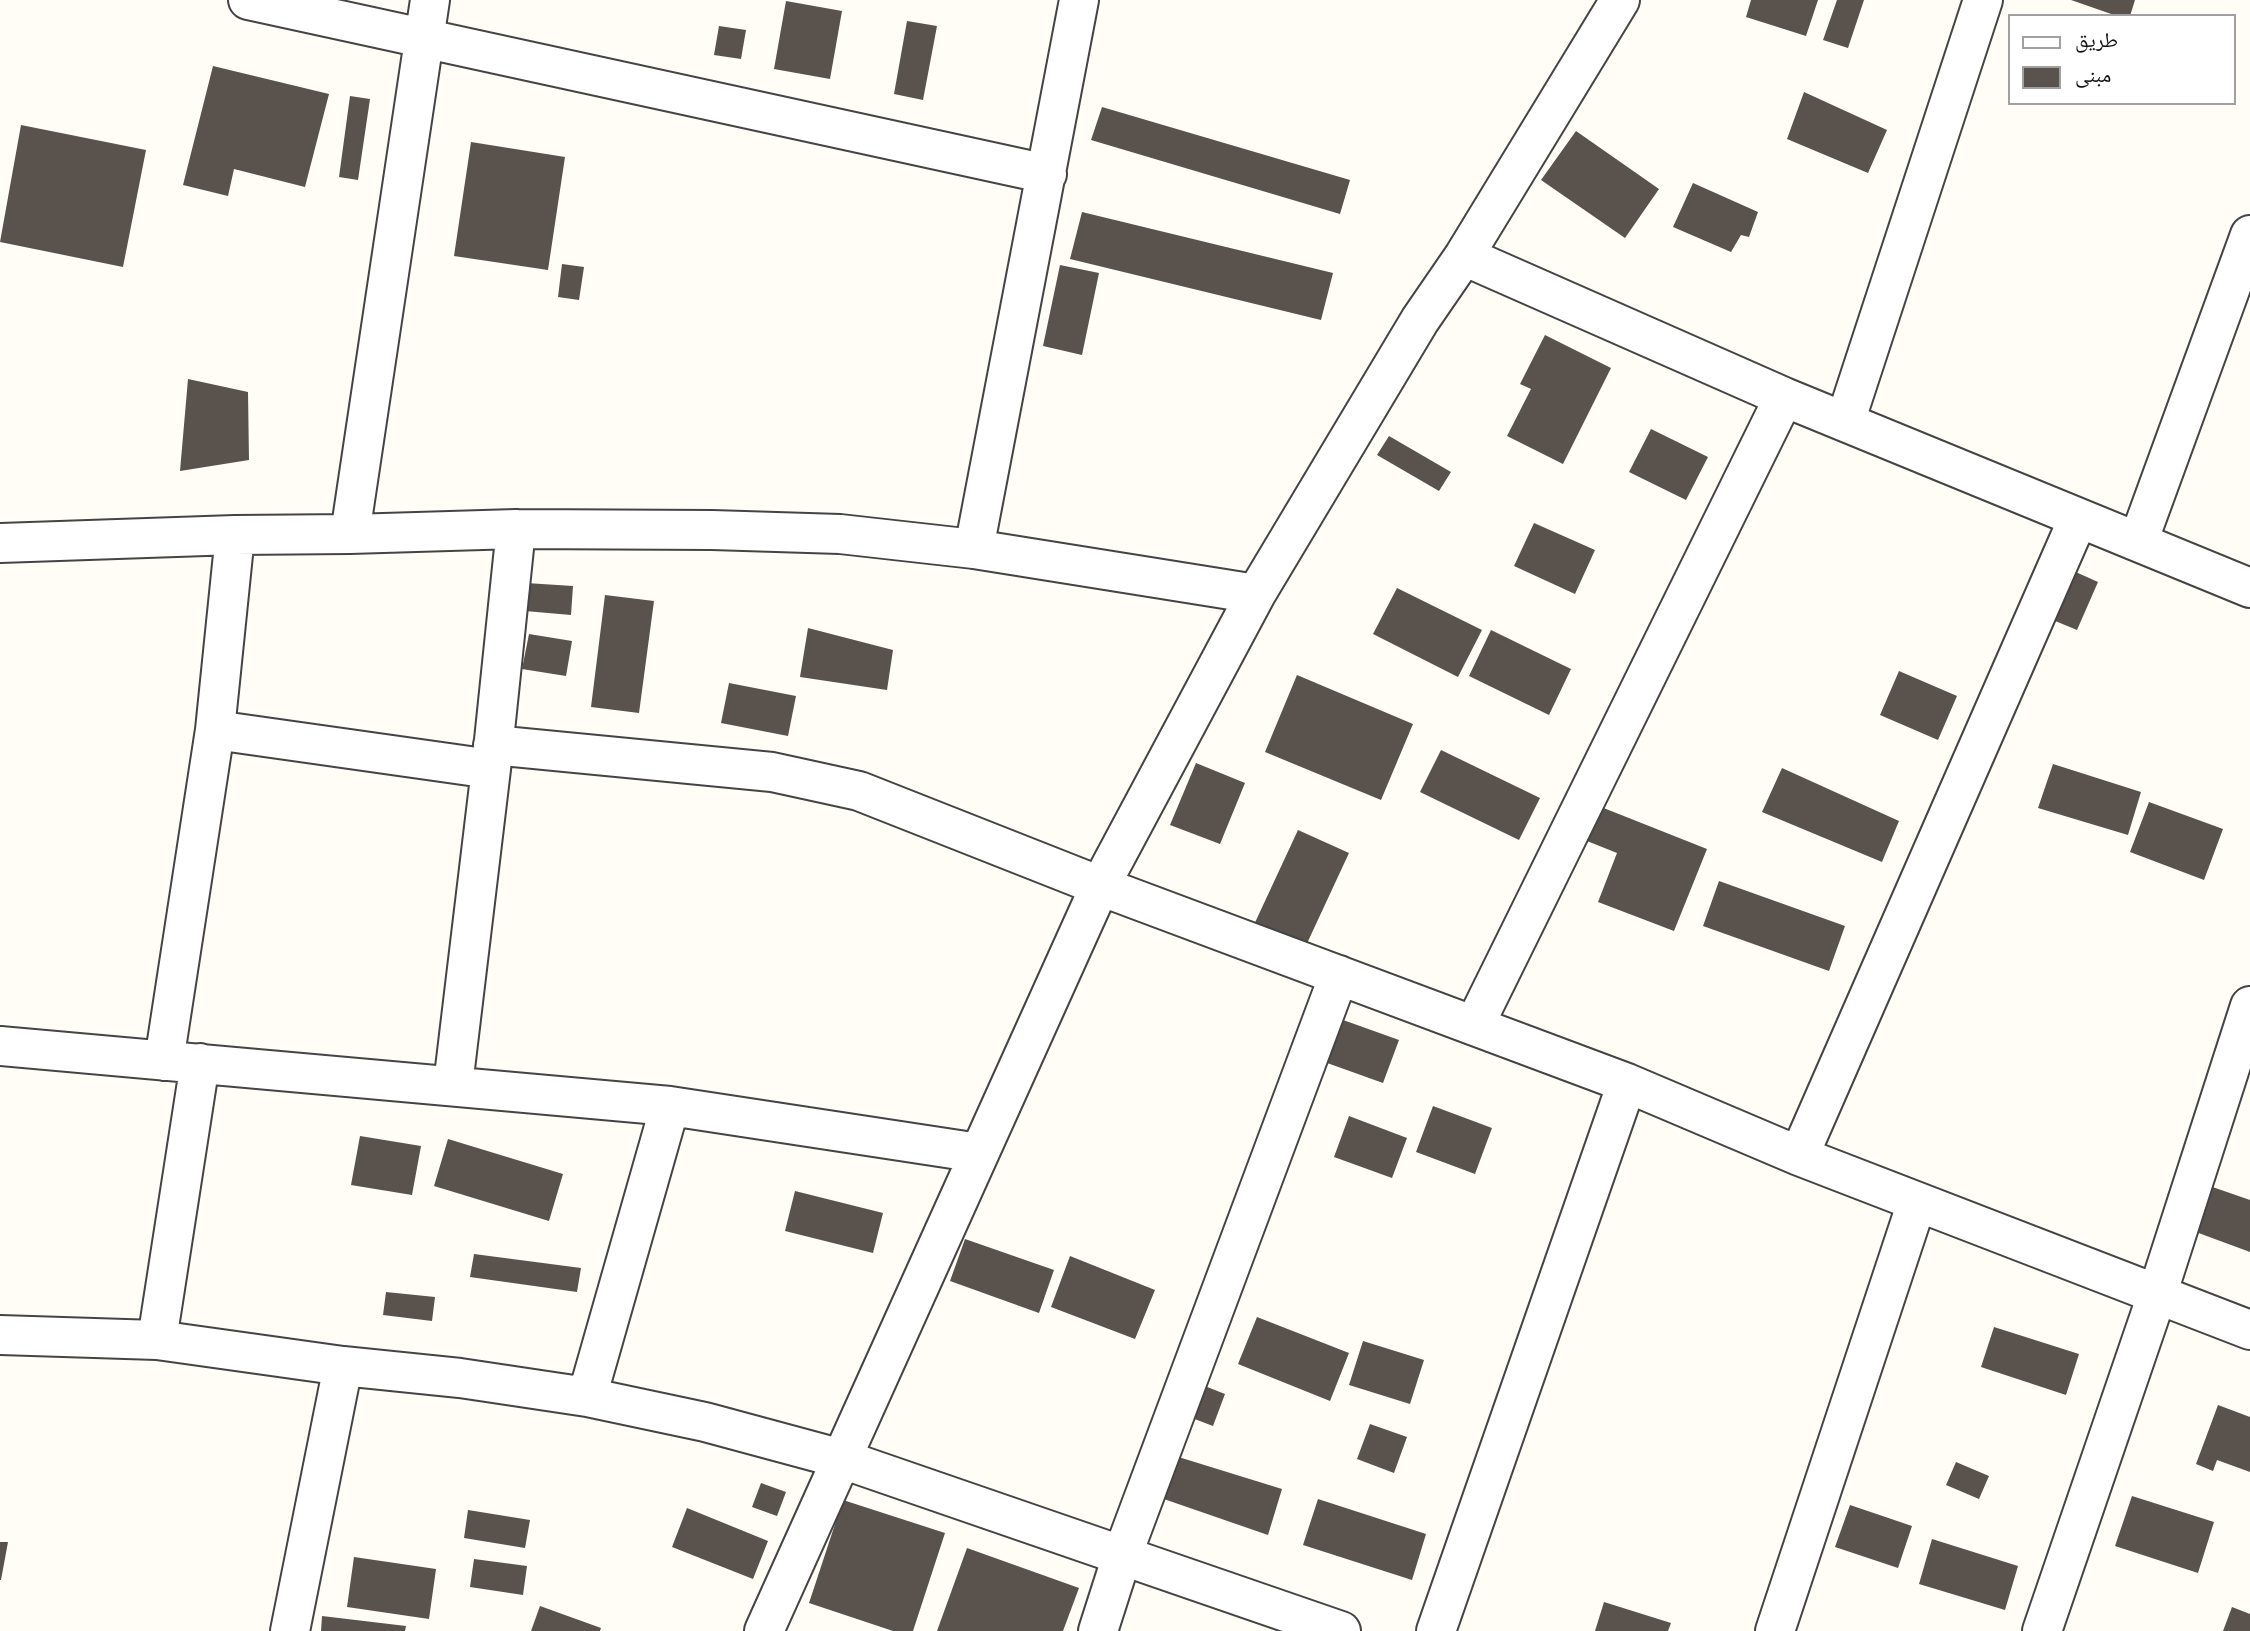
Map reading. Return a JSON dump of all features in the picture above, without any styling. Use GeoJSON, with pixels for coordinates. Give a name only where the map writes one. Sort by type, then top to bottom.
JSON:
{"type":"FeatureCollection","features":[{"type":"Feature","properties":{"kind":"street"},"geometry":{"type":"LineString","coordinates":[[248,0],[1047,174]]}},
{"type":"Feature","properties":{"kind":"street"},"geometry":{"type":"LineString","coordinates":[[350,534],[430,0]]}},
{"type":"Feature","properties":{"kind":"street"},"geometry":{"type":"LineString","coordinates":[[974,549],[1079,0]]}},
{"type":"Feature","properties":{"kind":"street"},"geometry":{"type":"LineString","coordinates":[[764,1631],[1100,886],[1256,594],[1420,320],[1464,256],[1620,0]]}},
{"type":"Feature","properties":{"kind":"street"},"geometry":{"type":"LineString","coordinates":[[1845,422],[1983,0]]}},
{"type":"Feature","properties":{"kind":"street"},"geometry":{"type":"LineString","coordinates":[[2138,542],[2250,235]]}},
{"type":"Feature","properties":{"kind":"street"},"geometry":{"type":"LineString","coordinates":[[1464,256],[1784,397],[2250,588]]}},
{"type":"Feature","properties":{"kind":"street"},"geometry":{"type":"LineString","coordinates":[[1474,1026],[1784,397]]}},
{"type":"Feature","properties":{"kind":"street"},"geometry":{"type":"LineString","coordinates":[[1799,1156],[2078,519]]}},
{"type":"Feature","properties":{"kind":"street"},"geometry":{"type":"LineString","coordinates":[[0,543],[516,529],[840,534],[974,549],[1256,594]]}},
{"type":"Feature","properties":{"kind":"street"},"geometry":{"type":"LineString","coordinates":[[453,1085],[516,529]]}},
{"type":"Feature","properties":{"kind":"street"},"geometry":{"type":"LineString","coordinates":[[157,1340],[235,535]]}},
{"type":"Feature","properties":{"kind":"street"},"geometry":{"type":"LineString","coordinates":[[215,730],[492,757],[772,772],[859,791],[1100,886],[1627,1083],[1799,1156],[2250,1330]]}},
{"type":"Feature","properties":{"kind":"street"},"geometry":{"type":"LineString","coordinates":[[1098,1631],[1122,1556],[1339,975]]}},
{"type":"Feature","properties":{"kind":"street"},"geometry":{"type":"LineString","coordinates":[[2042,1631],[2157,1295],[2250,1006]]}},
{"type":"Feature","properties":{"kind":"street"},"geometry":{"type":"LineString","coordinates":[[0,1046],[670,1106],[979,1153]]}},
{"type":"Feature","properties":{"kind":"street"},"geometry":{"type":"LineString","coordinates":[[1436,1631],[1627,1083]]}},
{"type":"Feature","properties":{"kind":"street"},"geometry":{"type":"LineString","coordinates":[[587,1397],[670,1106]]}},
{"type":"Feature","properties":{"kind":"street"},"geometry":{"type":"LineString","coordinates":[[1775,1631],[1917,1202]]}},
{"type":"Feature","properties":{"kind":"street"},"geometry":{"type":"LineString","coordinates":[[0,1335],[157,1340],[344,1366],[460,1378],[587,1397],[705,1422],[842,1459],[1341,1631]]}},
{"type":"Feature","properties":{"kind":"street"},"geometry":{"type":"LineString","coordinates":[[290,1631],[344,1366]]}},
{"type":"Feature","properties":{"kind":"building"},"geometry":{"type":"Polygon","coordinates":[[[1751,0],[1818,0],[1806,36],[1746,17],[1751,0]]]}},
{"type":"Feature","properties":{"kind":"building"},"geometry":{"type":"Polygon","coordinates":[[[1837,0],[1864,0],[1848,48],[1823,40],[1837,0]]]}},
{"type":"Feature","properties":{"kind":"building"},"geometry":{"type":"Polygon","coordinates":[[[2071,0],[2135,0],[2131,14],[2111,14],[2071,0]]]}},
{"type":"Feature","properties":{"kind":"building"},"geometry":{"type":"Polygon","coordinates":[[[786,1],[842,11],[830,79],[774,69],[786,1]]]}},
{"type":"Feature","properties":{"kind":"building"},"geometry":{"type":"Polygon","coordinates":[[[907,21],[937,26],[923,100],[894,94],[907,21]]]}},
{"type":"Feature","properties":{"kind":"building"},"geometry":{"type":"Polygon","coordinates":[[[719,26],[746,30],[741,59],[714,55],[719,26]]]}},
{"type":"Feature","properties":{"kind":"building"},"geometry":{"type":"Polygon","coordinates":[[[213,66],[329,94],[305,187],[234,169],[228,196],[183,185],[213,66]]]}},
{"type":"Feature","properties":{"kind":"building"},"geometry":{"type":"Polygon","coordinates":[[[1804,92],[1887,130],[1868,173],[1787,139],[1804,92]]]}},
{"type":"Feature","properties":{"kind":"building"},"geometry":{"type":"Polygon","coordinates":[[[350,96],[370,99],[358,180],[339,177],[350,96]]]}},
{"type":"Feature","properties":{"kind":"building"},"geometry":{"type":"Polygon","coordinates":[[[1102,107],[1350,180],[1340,214],[1091,140],[1102,107]]]}},
{"type":"Feature","properties":{"kind":"building"},"geometry":{"type":"Polygon","coordinates":[[[21,125],[146,150],[123,267],[0,242],[21,125]]]}},
{"type":"Feature","properties":{"kind":"building"},"geometry":{"type":"Polygon","coordinates":[[[1576,131],[1659,189],[1625,238],[1541,180],[1576,131]]]}},
{"type":"Feature","properties":{"kind":"building"},"geometry":{"type":"Polygon","coordinates":[[[471,142],[565,157],[548,270],[454,256],[471,142]]]}},
{"type":"Feature","properties":{"kind":"building"},"geometry":{"type":"Polygon","coordinates":[[[1693,183],[1758,212],[1749,237],[1741,235],[1731,252],[1673,227],[1693,183]]]}},
{"type":"Feature","properties":{"kind":"building"},"geometry":{"type":"Polygon","coordinates":[[[1082,212],[1333,273],[1321,320],[1070,259],[1082,212]]]}},
{"type":"Feature","properties":{"kind":"building"},"geometry":{"type":"Polygon","coordinates":[[[562,264],[584,267],[579,300],[558,297],[562,264]]]}},
{"type":"Feature","properties":{"kind":"building"},"geometry":{"type":"Polygon","coordinates":[[[1060,265],[1099,273],[1082,355],[1043,346],[1060,265]]]}},
{"type":"Feature","properties":{"kind":"building"},"geometry":{"type":"Polygon","coordinates":[[[1545,335],[1611,368],[1563,464],[1507,436],[1531,389],[1520,384],[1545,335]]]}},
{"type":"Feature","properties":{"kind":"building"},"geometry":{"type":"Polygon","coordinates":[[[188,379],[248,392],[249,460],[180,471],[188,379]]]}},
{"type":"Feature","properties":{"kind":"building"},"geometry":{"type":"Polygon","coordinates":[[[1651,429],[1708,457],[1686,500],[1629,472],[1651,429]]]}},
{"type":"Feature","properties":{"kind":"building"},"geometry":{"type":"Polygon","coordinates":[[[1389,436],[1451,472],[1439,491],[1377,455],[1389,436]]]}},
{"type":"Feature","properties":{"kind":"building"},"geometry":{"type":"Polygon","coordinates":[[[1534,523],[1595,550],[1575,594],[1514,566],[1534,523]]]}},
{"type":"Feature","properties":{"kind":"building"},"geometry":{"type":"Polygon","coordinates":[[[2069,569],[2098,582],[2077,630],[2048,618],[2069,569]]]}},
{"type":"Feature","properties":{"kind":"building"},"geometry":{"type":"Polygon","coordinates":[[[526,583],[573,586],[571,615],[525,611],[526,583]]]}},
{"type":"Feature","properties":{"kind":"building"},"geometry":{"type":"Polygon","coordinates":[[[1397,588],[1482,630],[1458,677],[1373,634],[1397,588]]]}},
{"type":"Feature","properties":{"kind":"building"},"geometry":{"type":"Polygon","coordinates":[[[605,595],[654,601],[639,713],[591,707],[605,595]]]}},
{"type":"Feature","properties":{"kind":"building"},"geometry":{"type":"Polygon","coordinates":[[[808,628],[893,650],[887,690],[800,677],[808,628]]]}},
{"type":"Feature","properties":{"kind":"building"},"geometry":{"type":"Polygon","coordinates":[[[1491,630],[1571,669],[1549,715],[1469,676],[1491,630]]]}},
{"type":"Feature","properties":{"kind":"building"},"geometry":{"type":"Polygon","coordinates":[[[529,634],[572,641],[566,676],[522,669],[529,634]]]}},
{"type":"Feature","properties":{"kind":"building"},"geometry":{"type":"Polygon","coordinates":[[[1899,671],[1957,696],[1938,740],[1880,715],[1899,671]]]}},
{"type":"Feature","properties":{"kind":"building"},"geometry":{"type":"Polygon","coordinates":[[[1297,675],[1413,724],[1381,800],[1265,752],[1297,675]]]}},
{"type":"Feature","properties":{"kind":"building"},"geometry":{"type":"Polygon","coordinates":[[[729,683],[796,696],[788,736],[721,723],[729,683]]]}},
{"type":"Feature","properties":{"kind":"building"},"geometry":{"type":"Polygon","coordinates":[[[1441,750],[1540,798],[1519,840],[1420,792],[1441,750]]]}},
{"type":"Feature","properties":{"kind":"building"},"geometry":{"type":"Polygon","coordinates":[[[1196,763],[1245,783],[1220,844],[1170,825],[1196,763]]]}},
{"type":"Feature","properties":{"kind":"building"},"geometry":{"type":"Polygon","coordinates":[[[2053,764],[2141,792],[2128,835],[2038,808],[2053,764]]]}},
{"type":"Feature","properties":{"kind":"building"},"geometry":{"type":"Polygon","coordinates":[[[1782,768],[1899,821],[1882,862],[1762,812],[1782,768]]]}},
{"type":"Feature","properties":{"kind":"building"},"geometry":{"type":"Polygon","coordinates":[[[2149,802],[2223,829],[2204,880],[2130,852],[2149,802]]]}},
{"type":"Feature","properties":{"kind":"building"},"geometry":{"type":"Polygon","coordinates":[[[1591,803],[1707,849],[1674,931],[1598,902],[1617,853],[1577,837],[1591,803]]]}},
{"type":"Feature","properties":{"kind":"building"},"geometry":{"type":"Polygon","coordinates":[[[1298,830],[1349,853],[1303,952],[1252,929],[1298,830]]]}},
{"type":"Feature","properties":{"kind":"building"},"geometry":{"type":"Polygon","coordinates":[[[1719,881],[1845,926],[1829,971],[1703,926],[1719,881]]]}},
{"type":"Feature","properties":{"kind":"building"},"geometry":{"type":"Polygon","coordinates":[[[1332,1016],[1399,1040],[1383,1083],[1316,1059],[1332,1016]]]}},
{"type":"Feature","properties":{"kind":"building"},"geometry":{"type":"Polygon","coordinates":[[[1433,1106],[1492,1128],[1475,1174],[1416,1152],[1433,1106]]]}},
{"type":"Feature","properties":{"kind":"building"},"geometry":{"type":"Polygon","coordinates":[[[1349,1116],[1407,1138],[1392,1178],[1334,1157],[1349,1116]]]}},
{"type":"Feature","properties":{"kind":"building"},"geometry":{"type":"Polygon","coordinates":[[[360,1136],[421,1146],[412,1195],[351,1185],[360,1136]]]}},
{"type":"Feature","properties":{"kind":"building"},"geometry":{"type":"Polygon","coordinates":[[[448,1139],[563,1174],[549,1221],[434,1186],[448,1139]]]}},
{"type":"Feature","properties":{"kind":"building"},"geometry":{"type":"Polygon","coordinates":[[[2201,1183],[2250,1200],[2250,1252],[2185,1228],[2201,1183]]]}},
{"type":"Feature","properties":{"kind":"building"},"geometry":{"type":"Polygon","coordinates":[[[795,1191],[883,1213],[873,1253],[785,1231],[795,1191]]]}},
{"type":"Feature","properties":{"kind":"building"},"geometry":{"type":"Polygon","coordinates":[[[965,1239],[1054,1270],[1039,1313],[950,1281],[965,1239]]]}},
{"type":"Feature","properties":{"kind":"building"},"geometry":{"type":"Polygon","coordinates":[[[474,1254],[581,1268],[577,1292],[470,1277],[474,1254]]]}},
{"type":"Feature","properties":{"kind":"building"},"geometry":{"type":"Polygon","coordinates":[[[1070,1256],[1155,1290],[1135,1339],[1051,1307],[1070,1256]]]}},
{"type":"Feature","properties":{"kind":"building"},"geometry":{"type":"Polygon","coordinates":[[[386,1292],[435,1297],[432,1321],[383,1315],[386,1292]]]}},
{"type":"Feature","properties":{"kind":"building"},"geometry":{"type":"Polygon","coordinates":[[[1257,1317],[1349,1353],[1330,1401],[1238,1364],[1257,1317]]]}},
{"type":"Feature","properties":{"kind":"building"},"geometry":{"type":"Polygon","coordinates":[[[1994,1327],[2079,1354],[2066,1395],[1981,1367],[1994,1327]]]}},
{"type":"Feature","properties":{"kind":"building"},"geometry":{"type":"Polygon","coordinates":[[[1363,1341],[1424,1360],[1410,1404],[1349,1385],[1363,1341]]]}},
{"type":"Feature","properties":{"kind":"building"},"geometry":{"type":"Polygon","coordinates":[[[1197,1383],[1225,1394],[1213,1426],[1184,1415],[1197,1383]]]}},
{"type":"Feature","properties":{"kind":"building"},"geometry":{"type":"Polygon","coordinates":[[[2218,1405],[2250,1417],[2250,1472],[2217,1460],[2213,1471],[2196,1464],[2218,1405]]]}},
{"type":"Feature","properties":{"kind":"building"},"geometry":{"type":"Polygon","coordinates":[[[1370,1424],[1407,1437],[1394,1473],[1357,1459],[1370,1424]]]}},
{"type":"Feature","properties":{"kind":"building"},"geometry":{"type":"Polygon","coordinates":[[[1172,1455],[1282,1489],[1268,1535],[1158,1497],[1172,1455]]]}},
{"type":"Feature","properties":{"kind":"building"},"geometry":{"type":"Polygon","coordinates":[[[1956,1462],[1989,1476],[1979,1499],[1946,1485],[1956,1462]]]}},
{"type":"Feature","properties":{"kind":"building"},"geometry":{"type":"Polygon","coordinates":[[[761,1483],[786,1492],[777,1516],[752,1507],[761,1483]]]}},
{"type":"Feature","properties":{"kind":"building"},"geometry":{"type":"Polygon","coordinates":[[[2132,1496],[2214,1522],[2198,1573],[2115,1546],[2132,1496]]]}},
{"type":"Feature","properties":{"kind":"building"},"geometry":{"type":"Polygon","coordinates":[[[1318,1499],[1426,1534],[1412,1580],[1303,1545],[1318,1499]]]}},
{"type":"Feature","properties":{"kind":"building"},"geometry":{"type":"Polygon","coordinates":[[[843,1500],[945,1533],[913,1631],[893,1631],[809,1603],[843,1500]]]}},
{"type":"Feature","properties":{"kind":"building"},"geometry":{"type":"Polygon","coordinates":[[[1850,1505],[1912,1526],[1898,1568],[1835,1547],[1850,1505]]]}},
{"type":"Feature","properties":{"kind":"building"},"geometry":{"type":"Polygon","coordinates":[[[687,1508],[768,1541],[753,1579],[672,1547],[687,1508]]]}},
{"type":"Feature","properties":{"kind":"building"},"geometry":{"type":"Polygon","coordinates":[[[468,1510],[530,1520],[525,1548],[464,1538],[468,1510]]]}},
{"type":"Feature","properties":{"kind":"building"},"geometry":{"type":"Polygon","coordinates":[[[1932,1539],[2018,1566],[2005,1610],[1919,1584],[1932,1539]]]}},
{"type":"Feature","properties":{"kind":"building"},"geometry":{"type":"Polygon","coordinates":[[[0,1542],[8,1542],[1,1580],[0,1580],[0,1542]]]}},
{"type":"Feature","properties":{"kind":"building"},"geometry":{"type":"Polygon","coordinates":[[[967,1548],[1079,1588],[1063,1631],[937,1631],[967,1548]]]}},
{"type":"Feature","properties":{"kind":"building"},"geometry":{"type":"Polygon","coordinates":[[[354,1557],[436,1569],[429,1619],[347,1607],[354,1557]]]}},
{"type":"Feature","properties":{"kind":"building"},"geometry":{"type":"Polygon","coordinates":[[[474,1559],[527,1566],[523,1595],[470,1587],[474,1559]]]}},
{"type":"Feature","properties":{"kind":"building"},"geometry":{"type":"Polygon","coordinates":[[[1604,1602],[1671,1623],[1668,1631],[1595,1631],[1604,1602]]]}},
{"type":"Feature","properties":{"kind":"building"},"geometry":{"type":"Polygon","coordinates":[[[540,1606],[601,1628],[600,1631],[531,1631],[540,1606]]]}},
{"type":"Feature","properties":{"kind":"building"},"geometry":{"type":"Polygon","coordinates":[[[2232,1607],[2250,1614],[2250,1631],[2223,1631],[2232,1607]]]}},
{"type":"Feature","properties":{"kind":"building"},"geometry":{"type":"Polygon","coordinates":[[[322,1616],[406,1626],[405,1631],[321,1631],[322,1616]]]}}]}
